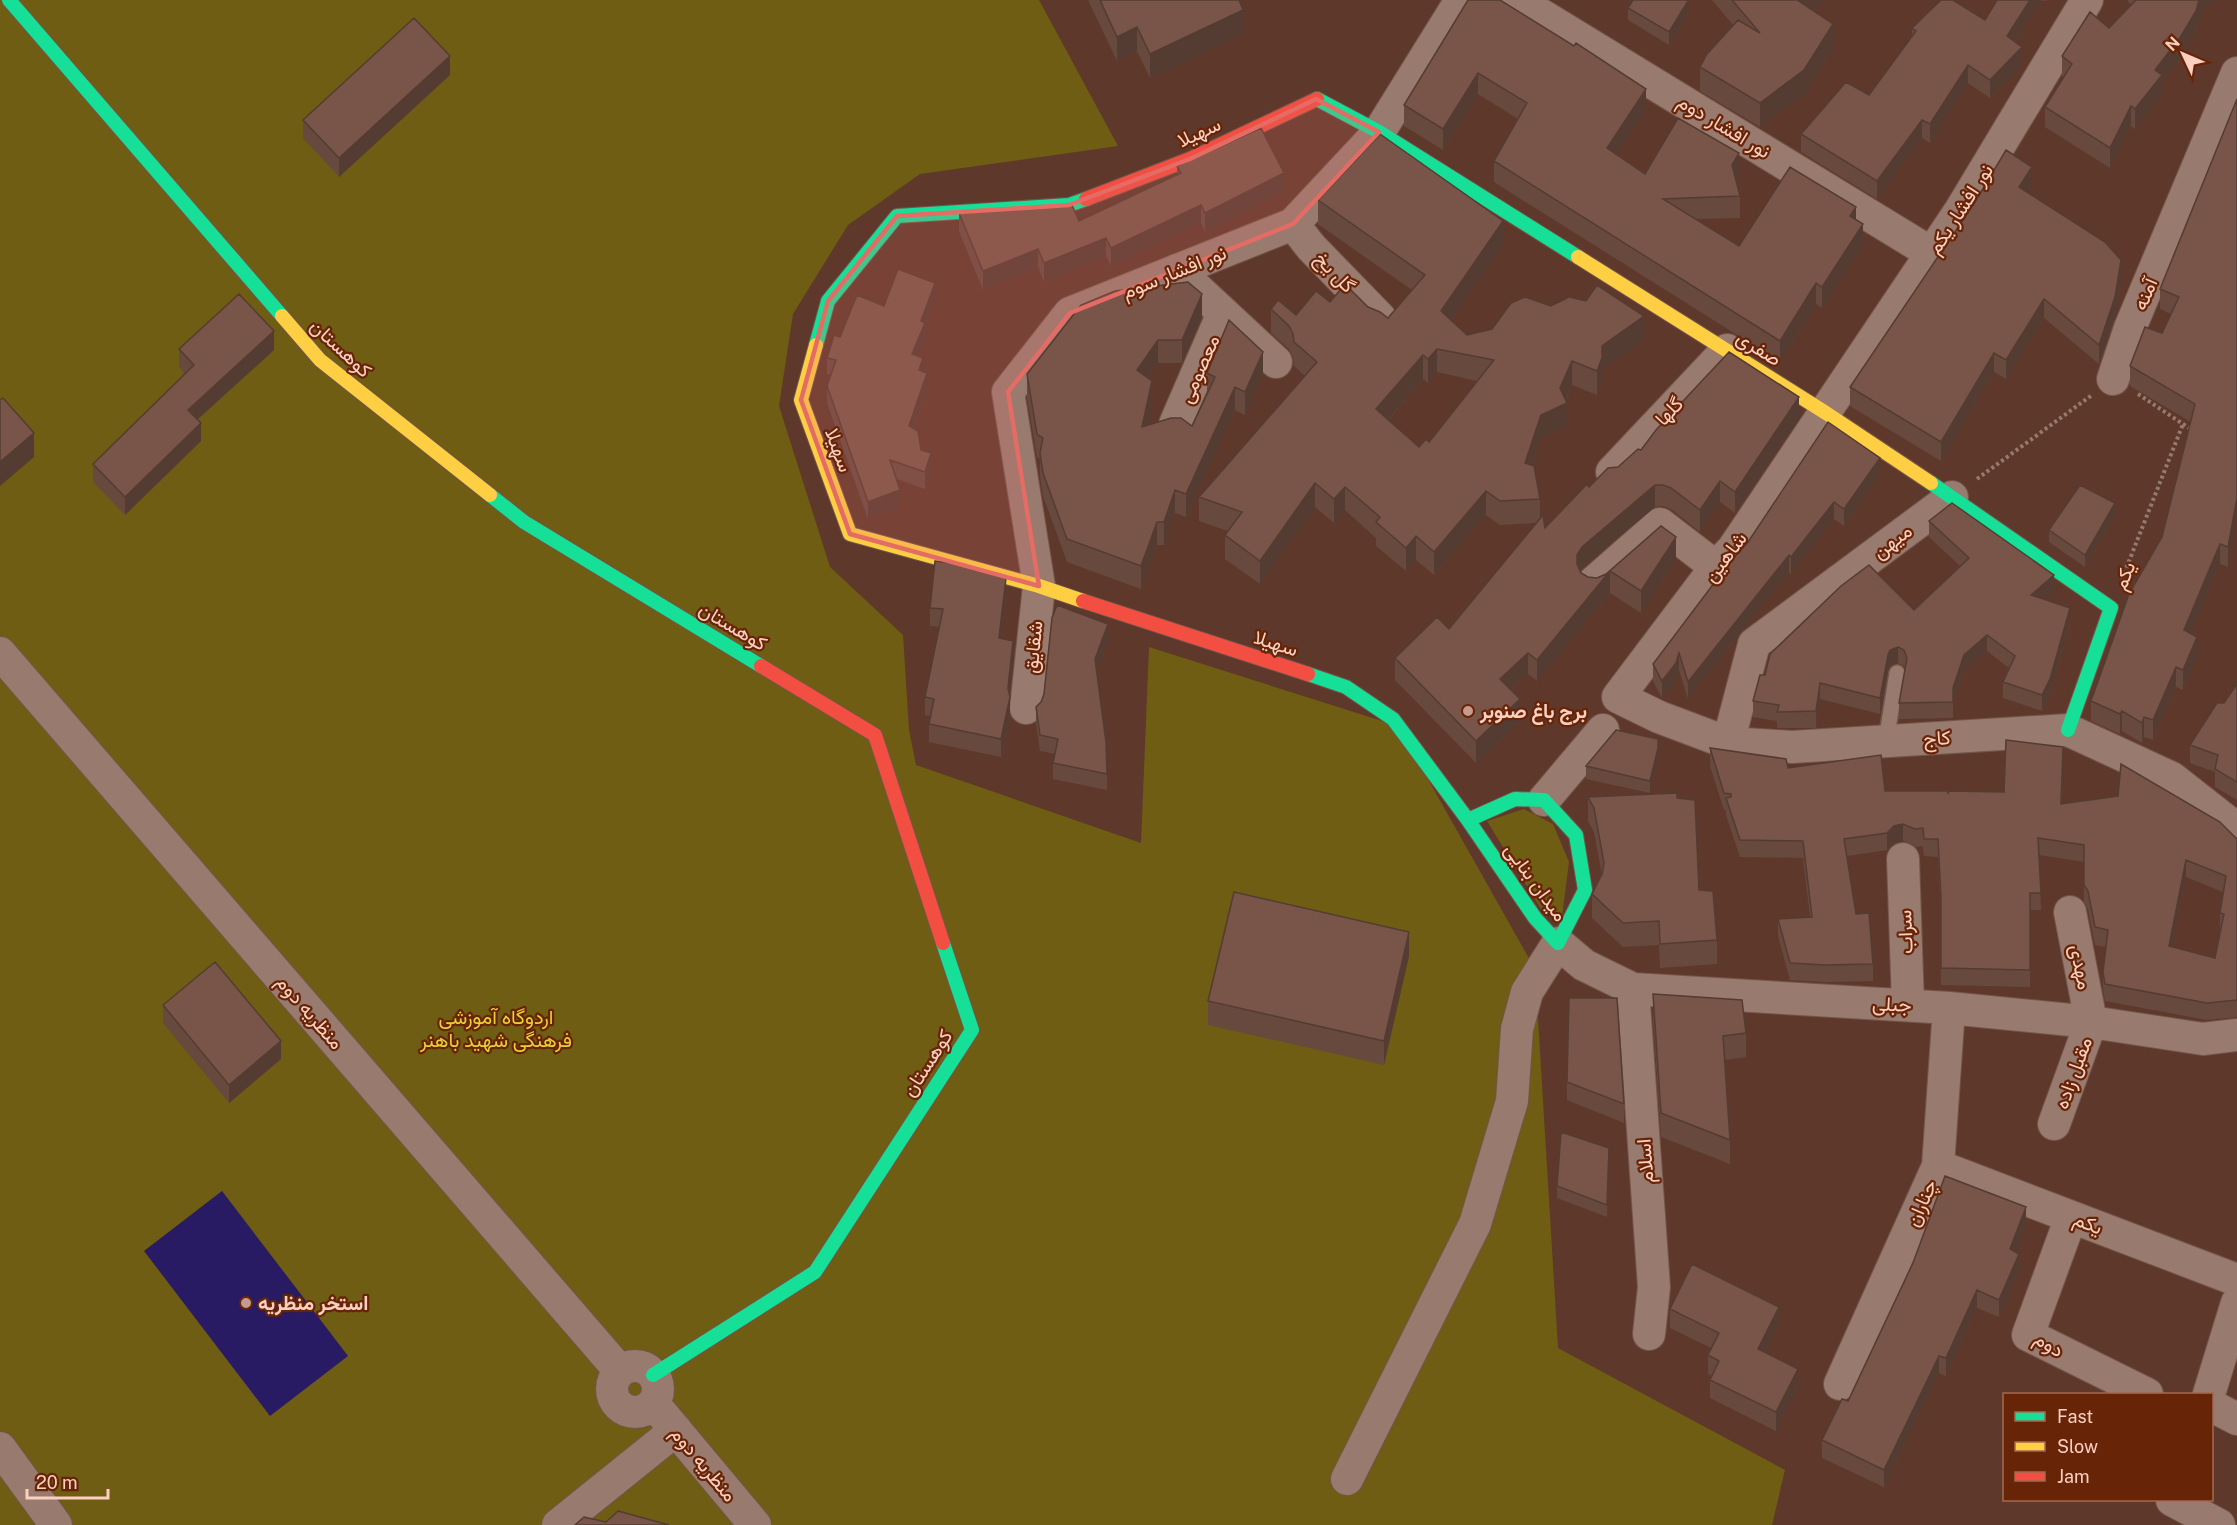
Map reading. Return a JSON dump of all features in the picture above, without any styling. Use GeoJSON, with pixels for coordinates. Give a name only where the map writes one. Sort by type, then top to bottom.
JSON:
{"type":"FeatureCollection","features":[{"type":"Feature","properties":{"kind":"street","name":"کوهستان"},"geometry":{"type":"LineString","coordinates":[[9,0],[320,360],[524,522],[875,735],[972,1030],[815,1272],[653,1389]]}},
{"type":"Feature","properties":{"kind":"street","name":"نور افشار سوم"},"geometry":{"type":"LineString","coordinates":[[1039,586],[1008,392],[1070,313],[1293,224],[1379,132],[1461,0]]}},
{"type":"Feature","properties":{"kind":"street","name":"نور افشار دوم"},"geometry":{"type":"LineString","coordinates":[[1517,0],[1931,253]]}},
{"type":"Feature","properties":{"kind":"street","name":"نور افشار یکم"},"geometry":{"type":"LineString","coordinates":[[1826,413],[1960,211],[2087,0]]}},
{"type":"Feature","properties":{"kind":"street","name":"آمنه"},"geometry":{"type":"LineString","coordinates":[[2113,379],[2130,328],[2237,73]]}},
{"type":"Feature","properties":{"kind":"street","name":"سهیلا"},"geometry":{"type":"LineString","coordinates":[[1379,132],[1316,99],[1190,159],[1070,205],[897,216],[828,301],[801,400],[818,452],[850,534],[1039,586],[1346,687],[1393,719],[1468,820]]}},
{"type":"Feature","properties":{"kind":"street","name":"صفری"},"geometry":{"type":"LineString","coordinates":[[1379,132],[1826,413],[1952,497],[2111,608]]}},
{"type":"Feature","properties":{"kind":"street","name":"گل یخ"},"geometry":{"type":"LineString","coordinates":[[1293,224],[1311,247],[1380,318]]}},
{"type":"Feature","properties":{"kind":"street","name":"معصومی"},"geometry":{"type":"LineString","coordinates":[[1177,270],[1275,362]]}},
{"type":"Feature","properties":{"kind":"street","name":"معصومی"},"geometry":{"type":"LineString","coordinates":[[1175,424],[1223,314]]}},
{"type":"Feature","properties":{"kind":"street","name":"گلها"},"geometry":{"type":"LineString","coordinates":[[1611,472],[1727,350]]}},
{"type":"Feature","properties":{"kind":"street","name":"شاهین"},"geometry":{"type":"LineString","coordinates":[[1618,697],[1716,567],[1733,549],[1826,413]]}},
{"type":"Feature","properties":{"kind":"street","name":"میهن"},"geometry":{"type":"LineString","coordinates":[[1728,743],[1754,644],[1952,497]]}},
{"type":"Feature","properties":{"kind":"street"},"geometry":{"type":"LineString","coordinates":[[1594,582],[1660,524],[1716,567]]}},
{"type":"Feature","properties":{"kind":"street","name":"شقایق"},"geometry":{"type":"LineString","coordinates":[[1026,708],[1039,586]]}},
{"type":"Feature","properties":{"kind":"street","name":"یکم"},"geometry":{"type":"LineString","coordinates":[[2068,730],[2111,608]]}},
{"type":"Feature","properties":{"kind":"street","name":"منظریه دوم"},"geometry":{"type":"LineString","coordinates":[[0,653],[620,1371]]}},
{"type":"Feature","properties":{"kind":"street","name":"کاج"},"geometry":{"type":"LineString","coordinates":[[1618,697],[1659,717],[1728,743],[1792,747],[2068,730],[2172,778],[2237,829]]}},
{"type":"Feature","properties":{"kind":"street"},"geometry":{"type":"LineString","coordinates":[[1468,820],[1515,799],[1544,800],[1603,730]]}},
{"type":"Feature","properties":{"kind":"street","name":"میدان بنایی"},"geometry":{"type":"LineString","coordinates":[[1468,820],[1528,909],[1558,943],[1585,890],[1576,835],[1544,800]]}},
{"type":"Feature","properties":{"kind":"street","name":"سراب"},"geometry":{"type":"LineString","coordinates":[[1903,858],[1908,1005]]}},
{"type":"Feature","properties":{"kind":"street","name":"مهدی"},"geometry":{"type":"LineString","coordinates":[[2070,912],[2091,1022]]}},
{"type":"Feature","properties":{"kind":"street"},"geometry":{"type":"LineString","coordinates":[[1347,1479],[1474,1224],[1512,1101],[1517,1029],[1527,992],[1558,943]]}},
{"type":"Feature","properties":{"kind":"street","name":"جبلی"},"geometry":{"type":"LineString","coordinates":[[1558,943],[1584,964],[1632,989],[1949,1008],[2091,1022],[2203,1039],[2237,1035]]}},
{"type":"Feature","properties":{"kind":"street","name":"اسلام"},"geometry":{"type":"LineString","coordinates":[[1632,989],[1654,1287],[1649,1334]]}},
{"type":"Feature","properties":{"kind":"street","name":"چناران"},"geometry":{"type":"LineString","coordinates":[[1840,1384],[1938,1166],[1949,1008]]}},
{"type":"Feature","properties":{"kind":"street","name":"مقبل زاده"},"geometry":{"type":"LineString","coordinates":[[2054,1124],[2091,1022]]}},
{"type":"Feature","properties":{"kind":"street","name":"یکم"},"geometry":{"type":"LineString","coordinates":[[1938,1166],[2237,1280]]}},
{"type":"Feature","properties":{"kind":"street","name":"دوم"},"geometry":{"type":"LineString","coordinates":[[2072,1217],[2028,1335],[2143,1393]]}},
{"type":"Feature","properties":{"kind":"street"},"geometry":{"type":"LineString","coordinates":[[2210,1393],[2237,1304]]}},
{"type":"Feature","properties":{"kind":"street"},"geometry":{"type":"LineString","coordinates":[[628,1366],[646,1368],[653,1389],[646,1409],[636,1412],[620,1407],[612,1393],[612,1386],[620,1371],[628,1366]]}},
{"type":"Feature","properties":{"kind":"street","name":"منظریه دوم"},"geometry":{"type":"LineString","coordinates":[[653,1389],[676,1430],[754,1525]]}},
{"type":"Feature","properties":{"kind":"street"},"geometry":{"type":"LineString","coordinates":[[2213,1407],[2237,1419]]}},
{"type":"Feature","properties":{"kind":"street"},"geometry":{"type":"LineString","coordinates":[[558,1525],[676,1430]]}},
{"type":"Feature","properties":{"kind":"street"},"geometry":{"type":"LineString","coordinates":[[0,1449],[57,1525]]}},
{"type":"Feature","properties":{"kind":"street"},"geometry":{"type":"LineString","coordinates":[[2175,1507],[2219,1525]]}},
{"type":"Feature","properties":{"kind":"lane"},"geometry":{"type":"LineString","coordinates":[[1886,741],[1898,673]]}},
{"type":"Feature","properties":{"kind":"path"},"geometry":{"type":"LineString","coordinates":[[1952,497],[2113,379],[2201,436]]}},
{"type":"Feature","properties":{"kind":"path","name":"یکم"},"geometry":{"type":"LineString","coordinates":[[2111,608],[2183,424]]}},
{"type":"Feature","properties":{"kind":"highlighted area"},"geometry":{"type":"Polygon","coordinates":[[[1316,99],[1379,132],[1293,224],[1070,313],[1008,392],[1039,586],[850,534],[801,400],[828,301],[897,216],[1069,205],[1190,159],[1316,99]]]}},
{"type":"Feature","properties":{"kind":"green space","name":"اردوگاه آموزشی فرهنگی شهید باهنر"},"geometry":{"type":"Polygon","coordinates":[[[0,0],[1039,0],[1118,146],[920,174],[848,225],[793,314],[779,406],[830,567],[903,635],[909,730],[916,765],[1141,843],[1149,647],[1398,726],[1535,969],[1558,1348],[1785,1470],[1772,1525],[0,1525],[0,0]]]}},
{"type":"Feature","properties":{"kind":"green space"},"geometry":{"type":"Polygon","coordinates":[[[1524,809],[1553,824],[1569,862],[1562,917],[1544,914],[1487,821],[1524,809]]]}},
{"type":"Feature","properties":{"kind":"shaded area","name":"استخر منظریه"},"geometry":{"type":"Polygon","coordinates":[[[222,1191],[348,1356],[270,1416],[144,1251],[222,1191]]]}},
{"type":"Feature","properties":{"kind":"building"},"geometry":{"type":"Polygon","coordinates":[[[1100,0],[1239,0],[1243,10],[1150,54],[1137,27],[1117,37],[1100,0]]]}},
{"type":"Feature","properties":{"kind":"building"},"geometry":{"type":"Polygon","coordinates":[[[1468,0],[1500,0],[1574,46],[1576,43],[1646,89],[1607,148],[1645,174],[1678,118],[1739,153],[1732,165],[1740,196],[1663,199],[1739,246],[1790,167],[1856,207],[1850,216],[1863,224],[1822,287],[1816,283],[1780,341],[1494,161],[1527,103],[1478,73],[1443,129],[1404,105],[1468,0]]]}},
{"type":"Feature","properties":{"kind":"building"},"geometry":{"type":"Polygon","coordinates":[[[1633,0],[1688,1],[1669,32],[1628,8],[1633,0]]]}},
{"type":"Feature","properties":{"kind":"building"},"geometry":{"type":"Polygon","coordinates":[[[1732,0],[1797,0],[1833,24],[1804,70],[1760,103],[1700,67],[1707,54],[1738,20],[1760,33],[1732,0]]]}},
{"type":"Feature","properties":{"kind":"building"},"geometry":{"type":"Polygon","coordinates":[[[1941,0],[1953,0],[1985,20],[1997,0],[2030,0],[2007,36],[2022,47],[1990,80],[1968,65],[1930,124],[1922,120],[1877,181],[1801,134],[1846,82],[1869,95],[1916,31],[1912,28],[1941,0]]]}},
{"type":"Feature","properties":{"kind":"building"},"geometry":{"type":"Polygon","coordinates":[[[2136,0],[2199,0],[2196,11],[2181,36],[2155,70],[2162,75],[2135,109],[2131,106],[2110,148],[2045,107],[2072,64],[2062,56],[2090,12],[2109,28],[2136,0]]]}},
{"type":"Feature","properties":{"kind":"building"},"geometry":{"type":"Polygon","coordinates":[[[414,18],[450,56],[339,158],[303,120],[414,18]]]}},
{"type":"Feature","properties":{"kind":"building"},"geometry":{"type":"Polygon","coordinates":[[[2237,99],[2237,498],[2228,547],[2220,544],[2184,630],[2197,637],[2183,670],[2176,667],[2153,720],[2144,717],[2142,723],[2122,711],[2120,714],[2091,701],[2129,594],[2162,537],[2195,404],[2130,366],[2145,327],[2162,333],[2179,297],[2160,289],[2237,99]]]}},
{"type":"Feature","properties":{"kind":"building"},"geometry":{"type":"Polygon","coordinates":[[[1261,128],[1284,173],[1205,213],[1201,205],[1111,248],[1106,238],[1044,263],[1038,249],[983,271],[959,213],[1072,205],[1079,221],[1181,173],[1177,166],[1261,128]]]}},
{"type":"Feature","properties":{"kind":"building"},"geometry":{"type":"Polygon","coordinates":[[[1380,134],[1503,221],[1441,311],[1467,335],[1492,329],[1511,303],[1525,297],[1551,306],[1569,297],[1586,301],[1597,285],[1644,316],[1602,346],[1602,358],[1597,371],[1572,361],[1560,388],[1567,403],[1541,415],[1525,463],[1534,466],[1540,499],[1500,501],[1486,491],[1434,552],[1416,536],[1406,548],[1376,522],[1380,517],[1345,487],[1334,499],[1315,483],[1260,561],[1225,535],[1242,512],[1199,497],[1317,362],[1294,342],[1289,326],[1271,309],[1278,300],[1296,315],[1316,291],[1330,302],[1345,284],[1368,307],[1388,318],[1425,275],[1318,200],[1380,134]],[[1437,349],[1428,359],[1423,355],[1376,409],[1419,447],[1426,439],[1429,442],[1494,360],[1437,349]]]}},
{"type":"Feature","properties":{"kind":"building"},"geometry":{"type":"Polygon","coordinates":[[[2006,150],[2032,167],[2019,187],[2105,242],[2121,260],[2115,297],[2099,345],[2044,299],[2006,360],[1994,353],[1941,442],[1850,387],[1975,202],[2006,150]]]}},
{"type":"Feature","properties":{"kind":"building"},"geometry":{"type":"Polygon","coordinates":[[[898,269],[935,283],[921,321],[925,323],[912,354],[923,358],[919,370],[927,373],[909,426],[918,431],[921,450],[931,453],[925,472],[890,460],[900,490],[868,502],[827,386],[836,360],[827,358],[834,335],[840,337],[857,295],[884,306],[898,269]]]}},
{"type":"Feature","properties":{"kind":"building"},"geometry":{"type":"Polygon","coordinates":[[[1188,282],[1202,294],[1182,340],[1158,340],[1137,370],[1152,381],[1142,427],[1171,418],[1181,418],[1192,426],[1215,377],[1207,373],[1229,320],[1263,352],[1245,392],[1235,387],[1186,494],[1175,490],[1164,522],[1157,522],[1141,566],[1067,539],[1043,473],[1040,453],[1043,438],[1037,434],[1027,374],[1081,305],[1115,291],[1188,282]]]}},
{"type":"Feature","properties":{"kind":"building"},"geometry":{"type":"Polygon","coordinates":[[[239,294],[274,331],[188,410],[201,423],[125,497],[93,464],[194,365],[179,349],[239,294]]]}},
{"type":"Feature","properties":{"kind":"building"},"geometry":{"type":"Polygon","coordinates":[[[1729,352],[1799,397],[1735,492],[1720,481],[1700,510],[1671,488],[1655,485],[1582,547],[1577,555],[1577,564],[1581,573],[1597,578],[1606,574],[1661,526],[1676,537],[1641,591],[1610,571],[1537,660],[1528,653],[1500,679],[1520,699],[1476,741],[1395,658],[1437,617],[1449,629],[1543,515],[1545,528],[1587,484],[1589,487],[1608,468],[1618,467],[1638,449],[1641,450],[1656,430],[1729,352]]]}},
{"type":"Feature","properties":{"kind":"building"},"geometry":{"type":"Polygon","coordinates":[[[3,398],[34,433],[0,462],[0,400],[3,398]]]}},
{"type":"Feature","properties":{"kind":"building"},"geometry":{"type":"Polygon","coordinates":[[[1828,422],[1880,458],[1844,509],[1834,502],[1688,682],[1679,653],[1676,663],[1662,681],[1653,664],[1730,562],[1748,542],[1828,422]]]}},
{"type":"Feature","properties":{"kind":"building"},"geometry":{"type":"Polygon","coordinates":[[[2080,485],[2115,503],[2085,555],[2049,530],[2080,485]]]}},
{"type":"Feature","properties":{"kind":"building"},"geometry":{"type":"Polygon","coordinates":[[[1952,503],[2054,575],[2031,595],[2070,608],[2050,679],[2042,695],[2003,682],[2015,656],[1987,635],[1964,655],[1953,688],[1953,702],[1899,703],[1907,658],[1904,650],[1898,647],[1890,650],[1888,655],[1880,698],[1820,683],[1816,711],[1777,712],[1779,705],[1753,701],[1760,675],[1765,675],[1770,654],[1841,586],[1869,565],[1914,610],[1969,558],[1929,521],[1952,503]]]}},
{"type":"Feature","properties":{"kind":"building"},"geometry":{"type":"Polygon","coordinates":[[[935,561],[952,563],[1006,578],[999,638],[1013,641],[1008,688],[1010,697],[1001,739],[929,724],[934,699],[925,697],[943,609],[930,608],[935,561]]]}},
{"type":"Feature","properties":{"kind":"building"},"geometry":{"type":"Polygon","coordinates":[[[1057,605],[1108,624],[1095,659],[1106,742],[1107,774],[1053,763],[1058,739],[1040,735],[1036,707],[1044,694],[1052,618],[1057,605]]]}},
{"type":"Feature","properties":{"kind":"building"},"geometry":{"type":"Polygon","coordinates":[[[2237,684],[2237,782],[2215,769],[2218,755],[2190,745],[2217,703],[2224,703],[2237,684]]]}},
{"type":"Feature","properties":{"kind":"building"},"geometry":{"type":"Polygon","coordinates":[[[1616,730],[1658,739],[1650,781],[1586,766],[1616,730]]]}},
{"type":"Feature","properties":{"kind":"building"},"geometry":{"type":"Polygon","coordinates":[[[2006,740],[2063,747],[2061,804],[2118,796],[2121,764],[2220,822],[2237,839],[2237,1000],[2207,1003],[2105,984],[2103,972],[2108,930],[2095,927],[2088,891],[2084,885],[2084,845],[2038,838],[2041,893],[2030,893],[2030,970],[1941,968],[1938,839],[1924,839],[1923,828],[1915,829],[1903,824],[1894,826],[1887,833],[1844,839],[1856,914],[1869,913],[1873,964],[1790,963],[1778,919],[1812,917],[1803,841],[1740,840],[1726,798],[1731,797],[1731,794],[1724,793],[1710,748],[1786,759],[1788,768],[1881,755],[1885,791],[1948,791],[1948,794],[1949,791],[2004,792],[2006,740]],[[2186,860],[2169,946],[2215,958],[2224,914],[2220,913],[2226,876],[2186,860]]]}},
{"type":"Feature","properties":{"kind":"building"},"geometry":{"type":"Polygon","coordinates":[[[1677,793],[1677,798],[1695,800],[1699,890],[1713,891],[1717,940],[1660,944],[1659,921],[1623,923],[1592,894],[1602,874],[1604,863],[1594,808],[1588,797],[1677,793]]]}},
{"type":"Feature","properties":{"kind":"building"},"geometry":{"type":"Polygon","coordinates":[[[1234,892],[1409,932],[1384,1041],[1208,1001],[1234,892]]]}},
{"type":"Feature","properties":{"kind":"building"},"geometry":{"type":"Polygon","coordinates":[[[215,962],[281,1041],[229,1085],[163,1005],[215,962]]]}},
{"type":"Feature","properties":{"kind":"building"},"geometry":{"type":"Polygon","coordinates":[[[1653,994],[1742,1000],[1746,1033],[1723,1036],[1730,1140],[1661,1113],[1653,994]]]}},
{"type":"Feature","properties":{"kind":"building"},"geometry":{"type":"Polygon","coordinates":[[[1569,998],[1617,998],[1624,1104],[1567,1082],[1569,998]]]}},
{"type":"Feature","properties":{"kind":"building"},"geometry":{"type":"Polygon","coordinates":[[[1561,1132],[1609,1148],[1607,1205],[1557,1186],[1561,1132]]]}},
{"type":"Feature","properties":{"kind":"building"},"geometry":{"type":"Polygon","coordinates":[[[1945,1176],[2026,1207],[2010,1249],[2019,1254],[1999,1300],[1977,1290],[1946,1358],[1939,1356],[1884,1470],[1822,1440],[1842,1399],[1848,1401],[1913,1263],[1945,1176]]]}},
{"type":"Feature","properties":{"kind":"building"},"geometry":{"type":"Polygon","coordinates":[[[1692,1264],[1779,1307],[1758,1349],[1798,1369],[1776,1412],[1710,1380],[1719,1361],[1708,1355],[1719,1333],[1670,1309],[1692,1264]]]}},
{"type":"Feature","properties":{"kind":"building"},"geometry":{"type":"Polygon","coordinates":[[[618,1511],[669,1525],[575,1525],[584,1517],[606,1522],[618,1511]]]}},
{"type":"Feature","properties":{"kind":"traffic: fast"},"geometry":{"type":"LineString","coordinates":[[9,0],[282,316]]}},
{"type":"Feature","properties":{"kind":"traffic: fast"},"geometry":{"type":"LineString","coordinates":[[1317,99],[1379,132],[1578,257]]}},
{"type":"Feature","properties":{"kind":"traffic: fast"},"geometry":{"type":"LineString","coordinates":[[816,345],[828,301],[897,216],[1069,205],[1086,199]]}},
{"type":"Feature","properties":{"kind":"traffic: fast"},"geometry":{"type":"LineString","coordinates":[[1931,483],[2111,608],[2068,730]]}},
{"type":"Feature","properties":{"kind":"traffic: fast"},"geometry":{"type":"LineString","coordinates":[[490,495],[524,522],[761,666]]}},
{"type":"Feature","properties":{"kind":"traffic: fast"},"geometry":{"type":"LineString","coordinates":[[1308,674],[1346,687],[1393,719],[1468,820],[1535,918],[1558,943],[1585,890],[1576,835],[1544,800],[1515,799],[1468,820]]}},
{"type":"Feature","properties":{"kind":"traffic: fast"},"geometry":{"type":"LineString","coordinates":[[653,1375],[815,1272],[972,1030],[943,943]]}},
{"type":"Feature","properties":{"kind":"traffic: slow"},"geometry":{"type":"LineString","coordinates":[[1578,257],[1826,413],[1931,483]]}},
{"type":"Feature","properties":{"kind":"traffic: slow"},"geometry":{"type":"LineString","coordinates":[[282,316],[320,360],[490,495]]}},
{"type":"Feature","properties":{"kind":"traffic: slow"},"geometry":{"type":"LineString","coordinates":[[816,345],[801,400],[850,534],[1039,586],[1083,601]]}},
{"type":"Feature","properties":{"kind":"traffic: jam"},"geometry":{"type":"LineString","coordinates":[[1086,199],[1190,159],[1317,99]]}},
{"type":"Feature","properties":{"kind":"traffic: jam"},"geometry":{"type":"LineString","coordinates":[[1083,601],[1308,674]]}},
{"type":"Feature","properties":{"kind":"traffic: jam"},"geometry":{"type":"LineString","coordinates":[[761,666],[875,735],[943,943]]}},
{"type":"Feature","properties":{"kind":"place","name":"برج باغ صنوبر"},"geometry":{"type":"Point","coordinates":[1468,711]}},
{"type":"Feature","properties":{"kind":"place","name":"استخر منظریه"},"geometry":{"type":"Point","coordinates":[246,1303]}}]}
